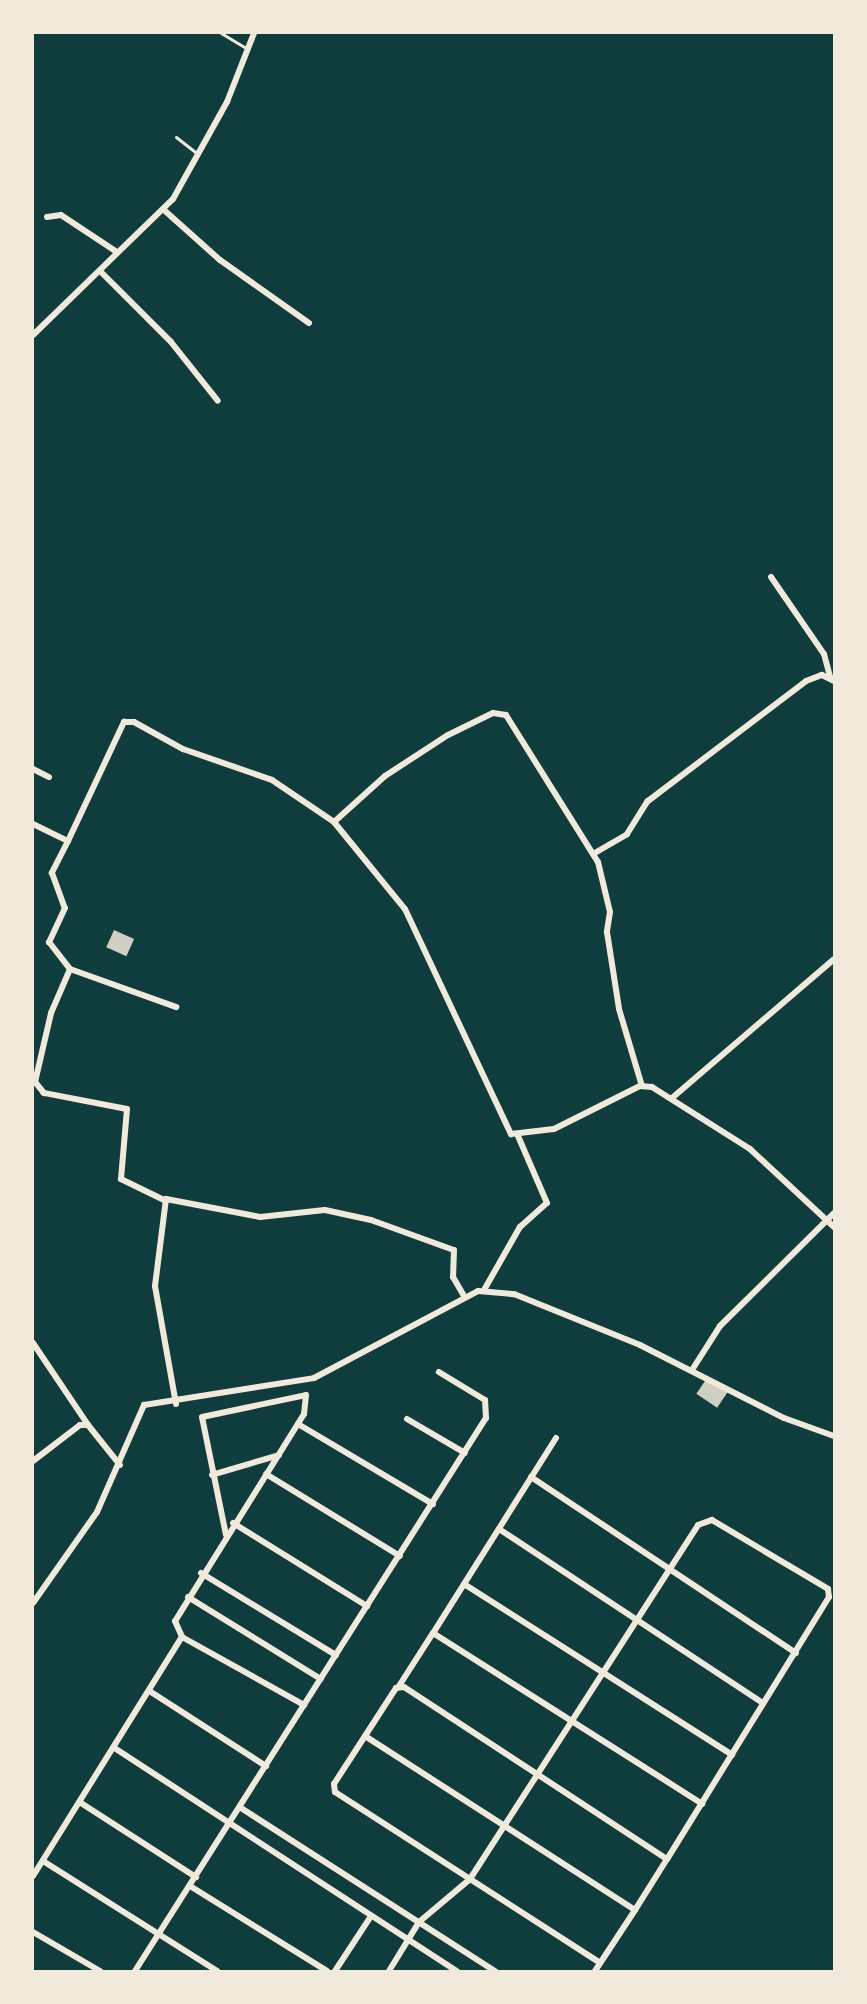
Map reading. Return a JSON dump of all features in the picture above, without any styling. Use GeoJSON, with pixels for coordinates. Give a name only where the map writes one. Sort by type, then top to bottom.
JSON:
{"type":"FeatureCollection","features":[{"type":"Feature","properties":{"kind":"street"},"geometry":{"type":"LineString","coordinates":[[33,335],[117,252],[164,210],[199,155],[254,33]]}},
{"type":"Feature","properties":{"kind":"street"},"geometry":{"type":"LineString","coordinates":[[164,210],[227,265],[309,323]]}},
{"type":"Feature","properties":{"kind":"street"},"geometry":{"type":"LineString","coordinates":[[47,217],[62,215],[117,252]]}},
{"type":"Feature","properties":{"kind":"street"},"geometry":{"type":"LineString","coordinates":[[100,271],[171,342],[218,401]]}},
{"type":"Feature","properties":{"kind":"street"},"geometry":{"type":"LineString","coordinates":[[771,577],[824,654],[832,679]]}},
{"type":"Feature","properties":{"kind":"street"},"geometry":{"type":"LineString","coordinates":[[593,854],[627,834],[648,801],[752,720],[815,675],[832,679]]}},
{"type":"Feature","properties":{"kind":"street"},"geometry":{"type":"LineString","coordinates":[[334,822],[385,777],[448,735],[501,712],[593,854],[608,901],[618,1009],[642,1086]]}},
{"type":"Feature","properties":{"kind":"street"},"geometry":{"type":"LineString","coordinates":[[176,1007],[70,969],[49,942],[65,908],[52,873],[119,727],[134,722],[183,748],[272,780],[334,822],[405,909],[510,1133],[518,1136],[554,1129],[642,1086],[672,1098],[771,1166],[825,1221],[834,1227]]}},
{"type":"Feature","properties":{"kind":"street"},"geometry":{"type":"LineString","coordinates":[[33,769],[49,777]]}},
{"type":"Feature","properties":{"kind":"street"},"geometry":{"type":"LineString","coordinates":[[33,824],[68,841]]}},
{"type":"Feature","properties":{"kind":"street"},"geometry":{"type":"LineString","coordinates":[[672,1098],[834,959]]}},
{"type":"Feature","properties":{"kind":"street"},"geometry":{"type":"LineString","coordinates":[[70,969],[51,1013],[36,1088],[125,1106],[129,1112],[121,1179],[164,1200],[260,1217],[325,1210],[371,1220],[454,1250],[453,1277],[464,1296]]}},
{"type":"Feature","properties":{"kind":"street"},"geometry":{"type":"LineString","coordinates":[[484,1290],[520,1227],[547,1203],[518,1136]]}},
{"type":"Feature","properties":{"kind":"street"},"geometry":{"type":"LineString","coordinates":[[164,1200],[155,1286],[176,1404]]}},
{"type":"Feature","properties":{"kind":"street"},"geometry":{"type":"LineString","coordinates":[[692,1370],[720,1326],[834,1213]]}},
{"type":"Feature","properties":{"kind":"street"},"geometry":{"type":"LineString","coordinates":[[33,1603],[91,1521],[120,1465],[144,1405],[176,1404],[314,1378],[464,1296],[484,1290],[514,1294],[692,1370],[784,1418],[834,1436]]}},
{"type":"Feature","properties":{"kind":"street"},"geometry":{"type":"LineString","coordinates":[[33,1343],[88,1425],[120,1465]]}},
{"type":"Feature","properties":{"kind":"street"},"geometry":{"type":"LineString","coordinates":[[135,1971],[434,1504],[489,1408],[439,1372]]}},
{"type":"Feature","properties":{"kind":"street"},"geometry":{"type":"LineString","coordinates":[[226,1535],[212,1475],[203,1416],[306,1395],[309,1403],[298,1424],[280,1455],[201,1573],[175,1622],[182,1637],[304,1705]]}},
{"type":"Feature","properties":{"kind":"street"},"geometry":{"type":"LineString","coordinates":[[407,1419],[465,1453]]}},
{"type":"Feature","properties":{"kind":"street"},"geometry":{"type":"LineString","coordinates":[[298,1424],[434,1504]]}},
{"type":"Feature","properties":{"kind":"street"},"geometry":{"type":"LineString","coordinates":[[33,1461],[80,1425],[88,1425]]}},
{"type":"Feature","properties":{"kind":"street"},"geometry":{"type":"LineString","coordinates":[[556,1438],[434,1633],[334,1784],[335,1792],[600,1963]]}},
{"type":"Feature","properties":{"kind":"street"},"geometry":{"type":"LineString","coordinates":[[212,1475],[280,1455]]}},
{"type":"Feature","properties":{"kind":"street"},"geometry":{"type":"LineString","coordinates":[[266,1474],[400,1556]]}},
{"type":"Feature","properties":{"kind":"street"},"geometry":{"type":"LineString","coordinates":[[531,1477],[670,1566],[796,1653]]}},
{"type":"Feature","properties":{"kind":"street"},"geometry":{"type":"LineString","coordinates":[[389,1971],[419,1922],[470,1879],[506,1827],[537,1774],[670,1566],[698,1525],[712,1520],[828,1589],[796,1653],[668,1859],[595,1971]]}},
{"type":"Feature","properties":{"kind":"street"},"geometry":{"type":"LineString","coordinates":[[233,1523],[367,1606]]}},
{"type":"Feature","properties":{"kind":"street"},"geometry":{"type":"LineString","coordinates":[[499,1529],[764,1703]]}},
{"type":"Feature","properties":{"kind":"street"},"geometry":{"type":"LineString","coordinates":[[201,1573],[336,1655]]}},
{"type":"Feature","properties":{"kind":"street"},"geometry":{"type":"LineString","coordinates":[[464,1584],[603,1670],[732,1755]]}},
{"type":"Feature","properties":{"kind":"street"},"geometry":{"type":"LineString","coordinates":[[188,1597],[321,1679]]}},
{"type":"Feature","properties":{"kind":"street"},"geometry":{"type":"LineString","coordinates":[[434,1633],[571,1723],[702,1804]]}},
{"type":"Feature","properties":{"kind":"street"},"geometry":{"type":"LineString","coordinates":[[33,1876],[116,1749],[182,1637]]}},
{"type":"Feature","properties":{"kind":"street"},"geometry":{"type":"LineString","coordinates":[[399,1686],[668,1859]]}},
{"type":"Feature","properties":{"kind":"street"},"geometry":{"type":"LineString","coordinates":[[151,1692],[266,1766]]}},
{"type":"Feature","properties":{"kind":"street"},"geometry":{"type":"LineString","coordinates":[[365,1736],[635,1910]]}},
{"type":"Feature","properties":{"kind":"street"},"geometry":{"type":"LineString","coordinates":[[116,1749],[457,1971]]}},
{"type":"Feature","properties":{"kind":"street"},"geometry":{"type":"LineString","coordinates":[[81,1803],[196,1877]]}},
{"type":"Feature","properties":{"kind":"street"},"geometry":{"type":"LineString","coordinates":[[241,1808],[495,1971]]}},
{"type":"Feature","properties":{"kind":"street"},"geometry":{"type":"LineString","coordinates":[[43,1861],[217,1971]]}},
{"type":"Feature","properties":{"kind":"street"},"geometry":{"type":"LineString","coordinates":[[190,1886],[327,1971]]}},
{"type":"Feature","properties":{"kind":"street"},"geometry":{"type":"LineString","coordinates":[[335,1971],[371,1916]]}},
{"type":"Feature","properties":{"kind":"street"},"geometry":{"type":"LineString","coordinates":[[33,1932],[100,1971]]}},
{"type":"Feature","properties":{"kind":"lane"},"geometry":{"type":"LineString","coordinates":[[221,33],[248,49]]}},
{"type":"Feature","properties":{"kind":"lane"},"geometry":{"type":"LineString","coordinates":[[176,137],[199,155]]}},
{"type":"Feature","properties":{"kind":"building"},"geometry":{"type":"Polygon","coordinates":[[[114,930],[134,939],[126,956],[106,947],[114,930]]]}},
{"type":"Feature","properties":{"kind":"building"},"geometry":{"type":"Polygon","coordinates":[[[707,1378],[728,1392],[717,1408],[696,1394],[707,1378]]]}}]}
